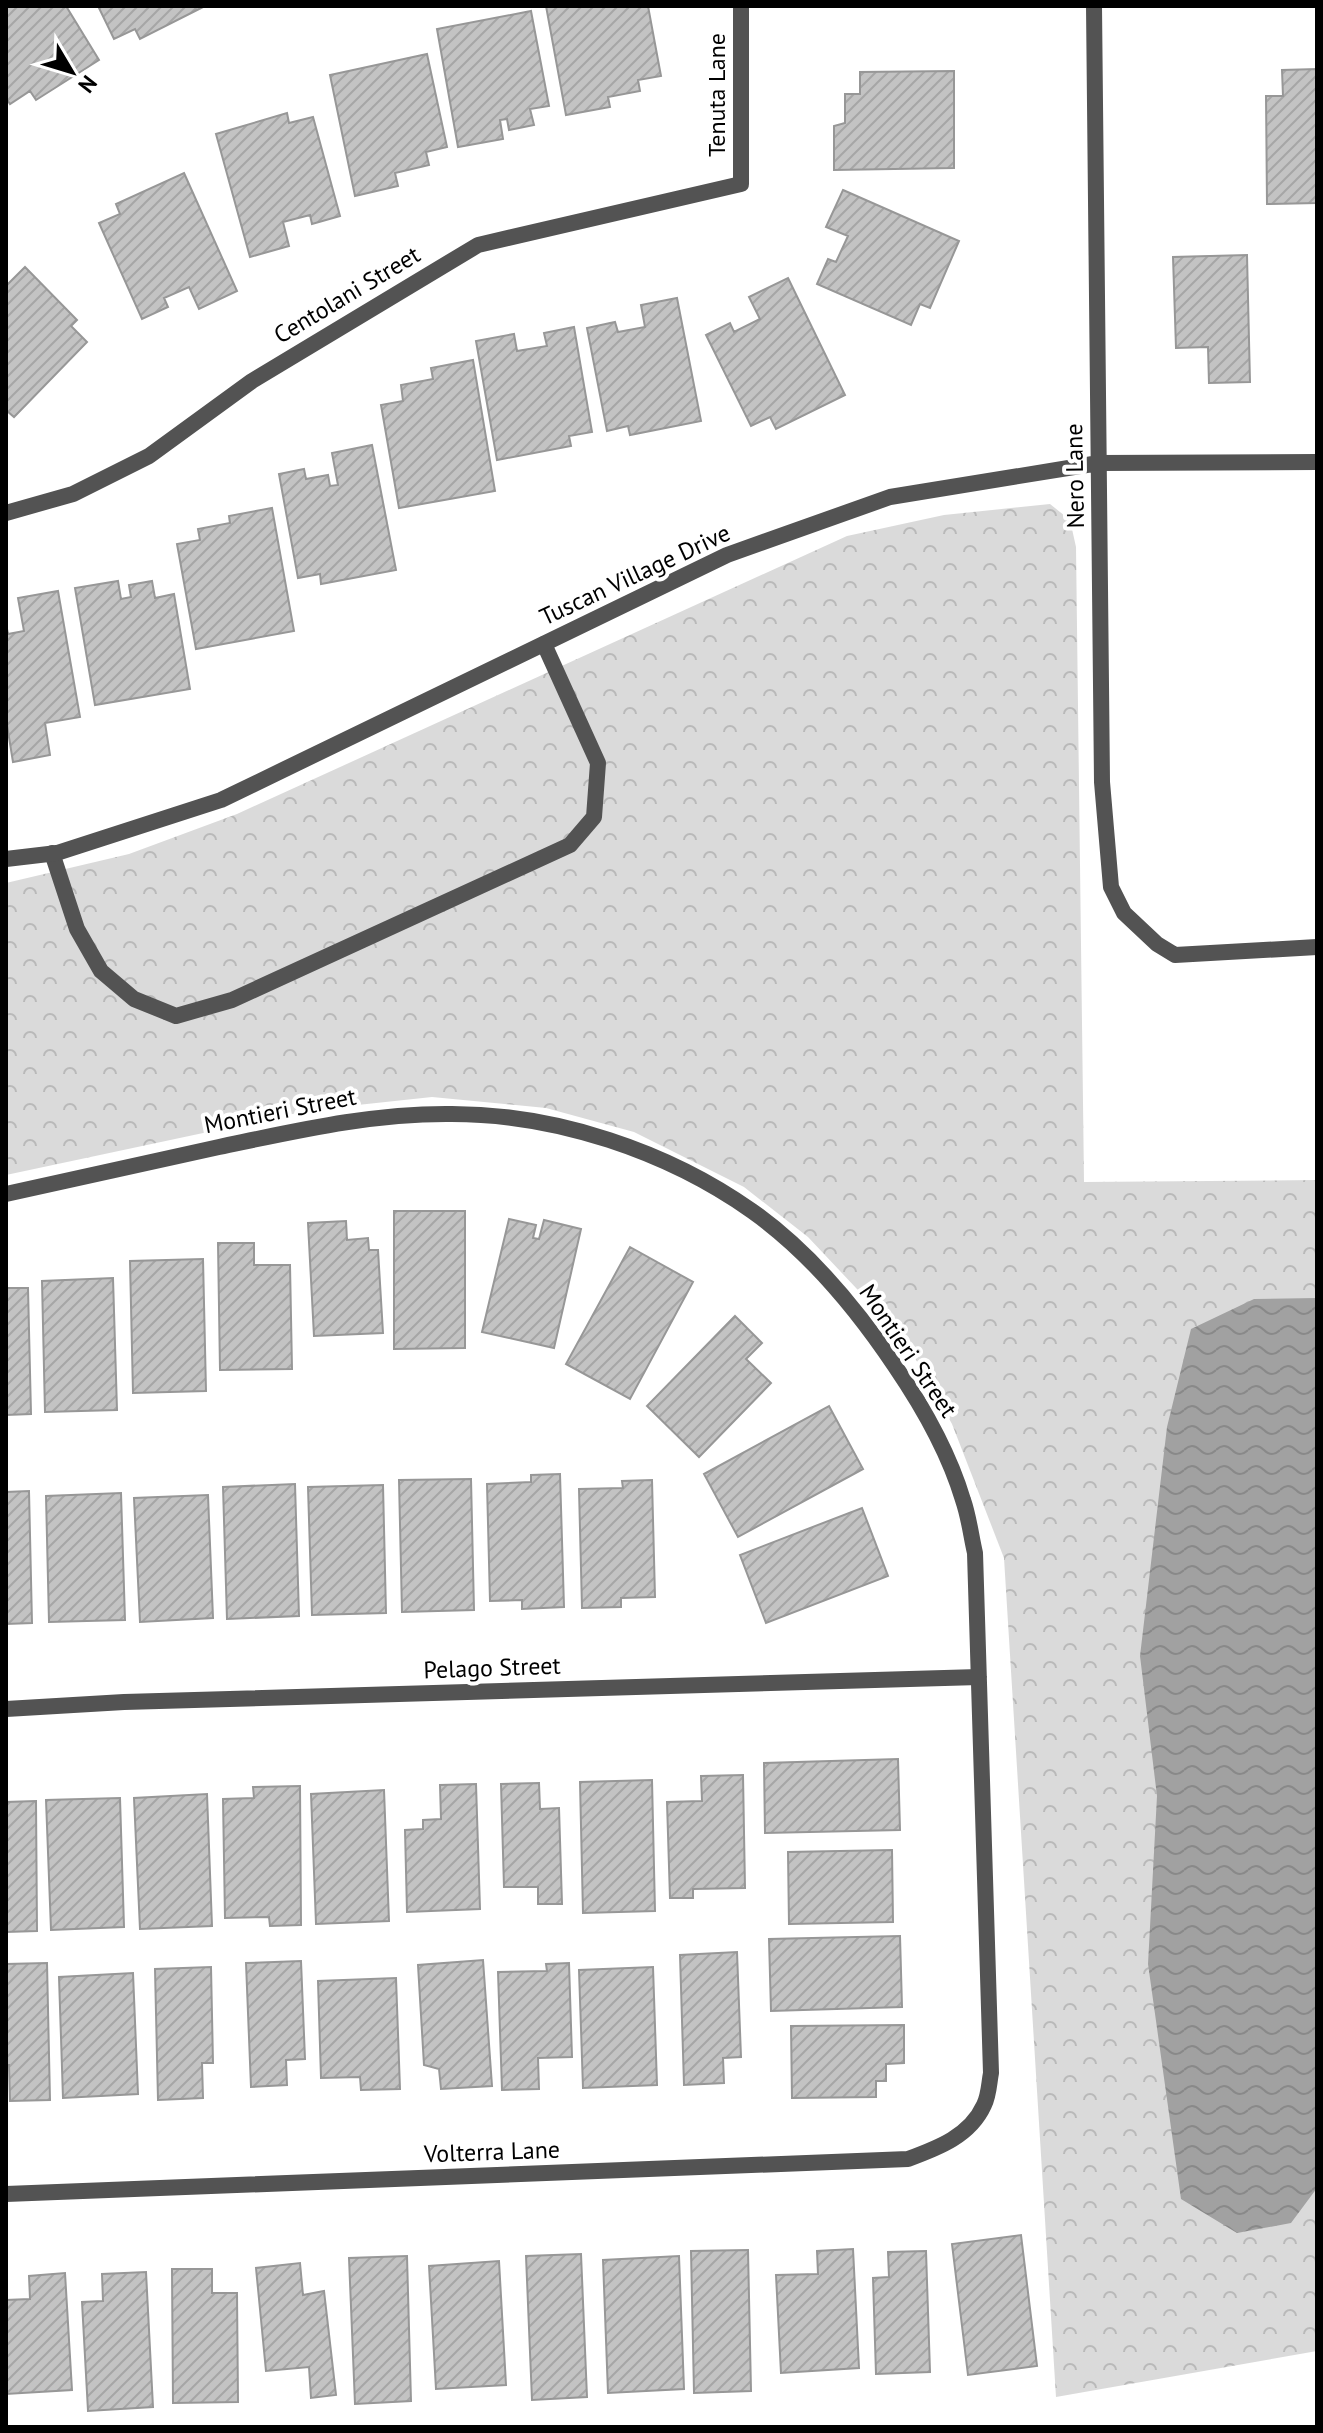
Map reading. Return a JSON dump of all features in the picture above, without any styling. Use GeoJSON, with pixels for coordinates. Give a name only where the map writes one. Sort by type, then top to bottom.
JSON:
{"type":"FeatureCollection","features":[{"type":"Feature","properties":{"kind":"street","name":"Tenuta Lane"},"geometry":{"type":"LineString","coordinates":[[741,6],[741,184]]}},
{"type":"Feature","properties":{"kind":"street","name":"Nero Lane"},"geometry":{"type":"LineString","coordinates":[[1094,6],[1102,782],[1111,887],[1124,913],[1144,933],[1175,955],[1317,947]]}},
{"type":"Feature","properties":{"kind":"street","name":"Centolani Street"},"geometry":{"type":"LineString","coordinates":[[6,513],[73,494],[149,456],[252,381],[478,245],[741,184]]}},
{"type":"Feature","properties":{"kind":"street","name":"Tuscan Village Drive"},"geometry":{"type":"LineString","coordinates":[[6,859],[52,853],[221,800],[727,555],[890,497],[1099,463],[1317,462]]}},
{"type":"Feature","properties":{"kind":"street"},"geometry":{"type":"LineString","coordinates":[[52,853],[77,929],[101,971],[134,999],[176,1016],[232,1000],[570,845],[578,836],[594,817],[598,763],[544,644]]}},
{"type":"Feature","properties":{"kind":"street","name":"Montieri Street"},"geometry":{"type":"LineString","coordinates":[[6,1194],[307,1128],[384,1116],[453,1114],[524,1119],[589,1134],[649,1155],[706,1182],[753,1211],[793,1244],[836,1286],[877,1338],[914,1393],[943,1448],[963,1500],[975,1553],[991,2073],[985,2104],[970,2126]]}},
{"type":"Feature","properties":{"kind":"street","name":"Pelago Street"},"geometry":{"type":"LineString","coordinates":[[6,1709],[139,1702],[979,1677]]}},
{"type":"Feature","properties":{"kind":"street","name":"Volterra Lane"},"geometry":{"type":"LineString","coordinates":[[6,2194],[883,2161],[908,2159],[945,2146],[970,2126]]}},
{"type":"Feature","properties":{"kind":"green space"},"geometry":{"type":"Polygon","coordinates":[[[1050,504],[1070,520],[1076,547],[1084,1182],[1317,1180],[1317,2351],[1056,2397],[1004,1558],[952,1424],[905,1340],[808,1237],[744,1187],[634,1132],[546,1108],[432,1097],[311,1110],[6,1175],[6,883],[129,854],[237,814],[847,536],[944,515],[1050,504]]]}},
{"type":"Feature","properties":{"kind":"water"},"geometry":{"type":"Polygon","coordinates":[[[1317,1298],[1317,2188],[1291,2223],[1237,2233],[1181,2199],[1148,1964],[1157,1796],[1140,1656],[1167,1427],[1191,1329],[1254,1299],[1317,1298]]]}},
{"type":"Feature","properties":{"kind":"building"},"geometry":{"type":"Polygon","coordinates":[[[66,6],[99,60],[36,100],[30,91],[10,104],[6,98],[6,8],[66,6]]]}},
{"type":"Feature","properties":{"kind":"building"},"geometry":{"type":"Polygon","coordinates":[[[98,6],[205,6],[140,39],[135,29],[114,39],[98,6]]]}},
{"type":"Feature","properties":{"kind":"building"},"geometry":{"type":"Polygon","coordinates":[[[546,6],[648,6],[661,76],[638,80],[640,91],[608,97],[610,107],[566,115],[546,6]]]}},
{"type":"Feature","properties":{"kind":"building"},"geometry":{"type":"Polygon","coordinates":[[[531,11],[549,106],[530,109],[534,125],[509,130],[507,119],[500,120],[503,139],[458,147],[437,29],[531,11]]]}},
{"type":"Feature","properties":{"kind":"building"},"geometry":{"type":"Polygon","coordinates":[[[427,54],[447,147],[426,152],[429,165],[395,173],[398,186],[355,196],[330,75],[427,54]]]}},
{"type":"Feature","properties":{"kind":"building"},"geometry":{"type":"Polygon","coordinates":[[[1317,69],[1317,203],[1267,204],[1266,96],[1283,96],[1282,70],[1317,69]]]}},
{"type":"Feature","properties":{"kind":"building"},"geometry":{"type":"Polygon","coordinates":[[[954,71],[954,168],[834,170],[834,126],[845,123],[845,94],[860,94],[860,72],[954,71]]]}},
{"type":"Feature","properties":{"kind":"building"},"geometry":{"type":"Polygon","coordinates":[[[287,113],[289,123],[313,117],[340,216],[312,224],[310,215],[283,222],[289,246],[250,257],[216,134],[287,113]]]}},
{"type":"Feature","properties":{"kind":"building"},"geometry":{"type":"Polygon","coordinates":[[[184,173],[237,291],[199,309],[189,287],[164,298],[168,307],[142,319],[99,223],[120,214],[116,204],[184,173]]]}},
{"type":"Feature","properties":{"kind":"building"},"geometry":{"type":"Polygon","coordinates":[[[843,190],[959,241],[930,308],[920,304],[911,325],[817,284],[828,259],[836,262],[848,236],[826,227],[843,190]]]}},
{"type":"Feature","properties":{"kind":"building"},"geometry":{"type":"Polygon","coordinates":[[[1247,255],[1250,382],[1209,383],[1208,347],[1176,348],[1173,257],[1247,255]]]}},
{"type":"Feature","properties":{"kind":"building"},"geometry":{"type":"Polygon","coordinates":[[[25,267],[77,320],[71,326],[87,342],[14,417],[6,410],[6,286],[25,267]]]}},
{"type":"Feature","properties":{"kind":"building"},"geometry":{"type":"Polygon","coordinates":[[[788,278],[845,395],[776,429],[770,417],[751,426],[706,335],[730,323],[734,332],[760,319],[749,297],[788,278]]]}},
{"type":"Feature","properties":{"kind":"building"},"geometry":{"type":"Polygon","coordinates":[[[677,298],[701,421],[630,435],[628,426],[607,431],[587,328],[615,322],[618,332],[645,327],[641,305],[677,298]]]}},
{"type":"Feature","properties":{"kind":"building"},"geometry":{"type":"Polygon","coordinates":[[[574,327],[592,432],[569,436],[571,446],[497,460],[476,341],[514,334],[517,351],[547,346],[544,333],[574,327]]]}},
{"type":"Feature","properties":{"kind":"building"},"geometry":{"type":"Polygon","coordinates":[[[473,360],[495,491],[399,508],[381,405],[403,401],[401,385],[433,379],[431,368],[473,360]]]}},
{"type":"Feature","properties":{"kind":"building"},"geometry":{"type":"Polygon","coordinates":[[[372,445],[396,570],[321,584],[320,574],[298,578],[279,474],[304,469],[306,479],[328,475],[330,486],[338,485],[332,453],[372,445]]]}},
{"type":"Feature","properties":{"kind":"building"},"geometry":{"type":"Polygon","coordinates":[[[272,508],[294,631],[196,649],[177,544],[200,540],[198,529],[230,523],[229,516],[272,508]]]}},
{"type":"Feature","properties":{"kind":"building"},"geometry":{"type":"Polygon","coordinates":[[[118,581],[121,599],[131,597],[129,585],[152,581],[155,598],[174,594],[190,689],[95,705],[75,588],[118,581]]]}},
{"type":"Feature","properties":{"kind":"building"},"geometry":{"type":"Polygon","coordinates":[[[58,591],[80,717],[45,723],[50,755],[13,762],[6,719],[6,624],[8,634],[24,631],[18,598],[58,591]]]}},
{"type":"Feature","properties":{"kind":"building"},"geometry":{"type":"Polygon","coordinates":[[[394,1211],[465,1211],[465,1348],[394,1349],[394,1211]]]}},
{"type":"Feature","properties":{"kind":"building"},"geometry":{"type":"Polygon","coordinates":[[[509,1219],[536,1225],[533,1238],[539,1239],[544,1220],[581,1229],[554,1348],[482,1332],[509,1219]]]}},
{"type":"Feature","properties":{"kind":"building"},"geometry":{"type":"Polygon","coordinates":[[[346,1221],[347,1240],[368,1238],[369,1250],[378,1250],[383,1333],[314,1336],[308,1223],[346,1221]]]}},
{"type":"Feature","properties":{"kind":"building"},"geometry":{"type":"Polygon","coordinates":[[[218,1243],[254,1243],[254,1265],[290,1265],[292,1369],[220,1370],[218,1243]]]}},
{"type":"Feature","properties":{"kind":"building"},"geometry":{"type":"Polygon","coordinates":[[[630,1247],[693,1282],[630,1399],[566,1364],[630,1247]]]}},
{"type":"Feature","properties":{"kind":"building"},"geometry":{"type":"Polygon","coordinates":[[[203,1259],[206,1391],[133,1393],[130,1261],[203,1259]]]}},
{"type":"Feature","properties":{"kind":"building"},"geometry":{"type":"Polygon","coordinates":[[[113,1278],[117,1410],[45,1412],[42,1281],[113,1278]]]}},
{"type":"Feature","properties":{"kind":"building"},"geometry":{"type":"Polygon","coordinates":[[[6,1288],[28,1288],[31,1414],[6,1415],[6,1288]]]}},
{"type":"Feature","properties":{"kind":"building"},"geometry":{"type":"Polygon","coordinates":[[[735,1316],[762,1343],[746,1359],[771,1383],[699,1457],[647,1406],[735,1316]]]}},
{"type":"Feature","properties":{"kind":"building"},"geometry":{"type":"Polygon","coordinates":[[[829,1406],[863,1469],[738,1537],[704,1474],[829,1406]]]}},
{"type":"Feature","properties":{"kind":"building"},"geometry":{"type":"Polygon","coordinates":[[[560,1474],[564,1607],[522,1609],[522,1600],[490,1601],[487,1484],[531,1482],[531,1475],[560,1474]]]}},
{"type":"Feature","properties":{"kind":"building"},"geometry":{"type":"Polygon","coordinates":[[[471,1479],[474,1610],[402,1612],[399,1480],[471,1479]]]}},
{"type":"Feature","properties":{"kind":"building"},"geometry":{"type":"Polygon","coordinates":[[[652,1480],[655,1597],[621,1598],[621,1607],[582,1608],[579,1489],[623,1488],[622,1481],[652,1480]]]}},
{"type":"Feature","properties":{"kind":"building"},"geometry":{"type":"Polygon","coordinates":[[[295,1484],[299,1616],[227,1619],[223,1487],[295,1484]]]}},
{"type":"Feature","properties":{"kind":"building"},"geometry":{"type":"Polygon","coordinates":[[[383,1485],[386,1613],[312,1615],[308,1487],[383,1485]]]}},
{"type":"Feature","properties":{"kind":"building"},"geometry":{"type":"Polygon","coordinates":[[[29,1491],[32,1623],[6,1624],[6,1492],[29,1491]]]}},
{"type":"Feature","properties":{"kind":"building"},"geometry":{"type":"Polygon","coordinates":[[[121,1493],[125,1620],[49,1622],[46,1496],[121,1493]]]}},
{"type":"Feature","properties":{"kind":"building"},"geometry":{"type":"Polygon","coordinates":[[[208,1495],[213,1618],[140,1622],[134,1498],[208,1495]]]}},
{"type":"Feature","properties":{"kind":"building"},"geometry":{"type":"Polygon","coordinates":[[[862,1508],[888,1576],[766,1623],[740,1555],[862,1508]]]}},
{"type":"Feature","properties":{"kind":"building"},"geometry":{"type":"Polygon","coordinates":[[[898,1759],[900,1830],[765,1833],[764,1763],[898,1759]]]}},
{"type":"Feature","properties":{"kind":"building"},"geometry":{"type":"Polygon","coordinates":[[[743,1775],[745,1888],[693,1889],[693,1898],[670,1898],[667,1802],[702,1801],[701,1776],[743,1775]]]}},
{"type":"Feature","properties":{"kind":"building"},"geometry":{"type":"Polygon","coordinates":[[[652,1780],[655,1911],[583,1913],[580,1782],[652,1780]]]}},
{"type":"Feature","properties":{"kind":"building"},"geometry":{"type":"Polygon","coordinates":[[[539,1783],[540,1809],[559,1808],[562,1904],[538,1904],[538,1887],[504,1887],[501,1784],[539,1783]]]}},
{"type":"Feature","properties":{"kind":"building"},"geometry":{"type":"Polygon","coordinates":[[[476,1784],[480,1909],[407,1912],[405,1830],[423,1829],[423,1820],[441,1819],[440,1785],[476,1784]]]}},
{"type":"Feature","properties":{"kind":"building"},"geometry":{"type":"Polygon","coordinates":[[[300,1786],[301,1925],[270,1926],[269,1917],[225,1918],[223,1799],[254,1798],[253,1787],[300,1786]]]}},
{"type":"Feature","properties":{"kind":"building"},"geometry":{"type":"Polygon","coordinates":[[[384,1790],[389,1921],[316,1924],[311,1794],[384,1790]]]}},
{"type":"Feature","properties":{"kind":"building"},"geometry":{"type":"Polygon","coordinates":[[[207,1794],[212,1926],[140,1929],[134,1798],[207,1794]]]}},
{"type":"Feature","properties":{"kind":"building"},"geometry":{"type":"Polygon","coordinates":[[[120,1798],[124,1927],[51,1930],[46,1800],[120,1798]]]}},
{"type":"Feature","properties":{"kind":"building"},"geometry":{"type":"Polygon","coordinates":[[[36,1801],[37,1931],[6,1932],[6,1802],[36,1801]]]}},
{"type":"Feature","properties":{"kind":"building"},"geometry":{"type":"Polygon","coordinates":[[[892,1850],[893,1922],[789,1924],[788,1852],[892,1850]]]}},
{"type":"Feature","properties":{"kind":"building"},"geometry":{"type":"Polygon","coordinates":[[[900,1936],[902,2007],[771,2011],[769,1939],[900,1936]]]}},
{"type":"Feature","properties":{"kind":"building"},"geometry":{"type":"Polygon","coordinates":[[[737,1952],[741,2057],[723,2058],[724,2083],[684,2085],[680,1955],[737,1952]]]}},
{"type":"Feature","properties":{"kind":"building"},"geometry":{"type":"Polygon","coordinates":[[[483,1960],[492,2086],[441,2089],[439,2069],[424,2065],[418,1965],[483,1960]]]}},
{"type":"Feature","properties":{"kind":"building"},"geometry":{"type":"Polygon","coordinates":[[[301,1961],[305,2059],[286,2060],[287,2085],[251,2087],[246,1963],[301,1961]]]}},
{"type":"Feature","properties":{"kind":"building"},"geometry":{"type":"Polygon","coordinates":[[[47,1963],[50,2100],[10,2101],[9,2065],[6,2065],[6,1964],[47,1963]]]}},
{"type":"Feature","properties":{"kind":"building"},"geometry":{"type":"Polygon","coordinates":[[[569,1963],[572,2057],[538,2058],[539,2089],[502,2090],[498,1972],[547,1971],[546,1964],[569,1963]]]}},
{"type":"Feature","properties":{"kind":"building"},"geometry":{"type":"Polygon","coordinates":[[[211,1967],[213,2063],[202,2063],[203,2098],[158,2100],[155,1969],[211,1967]]]}},
{"type":"Feature","properties":{"kind":"building"},"geometry":{"type":"Polygon","coordinates":[[[653,1967],[657,2085],[583,2088],[579,1970],[653,1967]]]}},
{"type":"Feature","properties":{"kind":"building"},"geometry":{"type":"Polygon","coordinates":[[[133,1973],[138,2094],[63,2098],[59,1977],[133,1973]]]}},
{"type":"Feature","properties":{"kind":"building"},"geometry":{"type":"Polygon","coordinates":[[[396,1978],[400,2089],[361,2090],[360,2077],[321,2078],[318,1981],[396,1978]]]}},
{"type":"Feature","properties":{"kind":"building"},"geometry":{"type":"Polygon","coordinates":[[[904,2025],[904,2063],[886,2064],[886,2081],[876,2081],[876,2097],[792,2098],[791,2026],[904,2025]]]}},
{"type":"Feature","properties":{"kind":"building"},"geometry":{"type":"Polygon","coordinates":[[[1021,2235],[1037,2366],[968,2375],[952,2244],[1021,2235]]]}},
{"type":"Feature","properties":{"kind":"building"},"geometry":{"type":"Polygon","coordinates":[[[853,2249],[859,2368],[781,2373],[776,2275],[818,2274],[817,2251],[853,2249]]]}},
{"type":"Feature","properties":{"kind":"building"},"geometry":{"type":"Polygon","coordinates":[[[748,2250],[751,2391],[694,2393],[691,2251],[748,2250]]]}},
{"type":"Feature","properties":{"kind":"building"},"geometry":{"type":"Polygon","coordinates":[[[926,2251],[930,2372],[876,2374],[873,2278],[889,2277],[888,2252],[926,2251]]]}},
{"type":"Feature","properties":{"kind":"building"},"geometry":{"type":"Polygon","coordinates":[[[581,2254],[587,2397],[532,2400],[526,2256],[581,2254]]]}},
{"type":"Feature","properties":{"kind":"building"},"geometry":{"type":"Polygon","coordinates":[[[407,2256],[411,2401],[355,2404],[349,2258],[407,2256]]]}},
{"type":"Feature","properties":{"kind":"building"},"geometry":{"type":"Polygon","coordinates":[[[679,2256],[684,2389],[608,2393],[603,2260],[679,2256]]]}},
{"type":"Feature","properties":{"kind":"building"},"geometry":{"type":"Polygon","coordinates":[[[499,2261],[506,2385],[436,2389],[429,2266],[499,2261]]]}},
{"type":"Feature","properties":{"kind":"building"},"geometry":{"type":"Polygon","coordinates":[[[300,2263],[303,2295],[324,2291],[336,2395],[311,2398],[309,2367],[266,2371],[256,2268],[300,2263]]]}},
{"type":"Feature","properties":{"kind":"building"},"geometry":{"type":"Polygon","coordinates":[[[172,2269],[212,2269],[212,2293],[237,2293],[238,2402],[173,2403],[172,2269]]]}},
{"type":"Feature","properties":{"kind":"building"},"geometry":{"type":"Polygon","coordinates":[[[146,2272],[153,2407],[88,2411],[82,2302],[103,2301],[102,2274],[146,2272]]]}},
{"type":"Feature","properties":{"kind":"building"},"geometry":{"type":"Polygon","coordinates":[[[65,2273],[72,2390],[6,2394],[6,2300],[30,2299],[29,2276],[65,2273]]]}}]}
